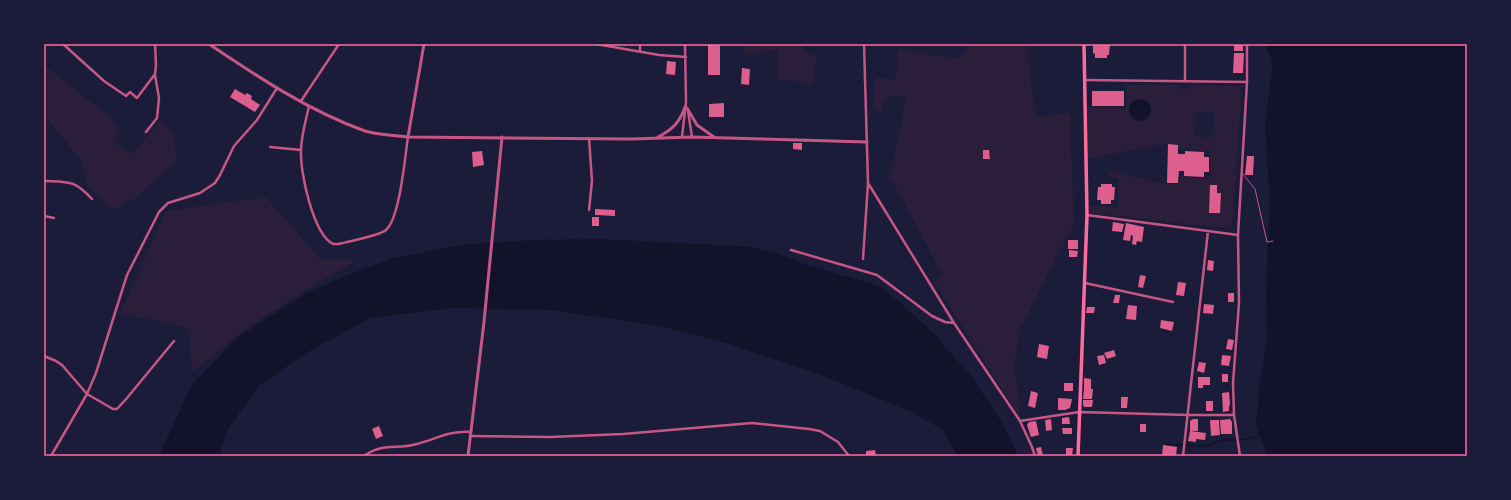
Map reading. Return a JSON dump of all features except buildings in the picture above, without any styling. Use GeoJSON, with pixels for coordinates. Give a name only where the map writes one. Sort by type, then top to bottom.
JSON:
{"type":"FeatureCollection","features":[{"type":"Feature","properties":{"kind":"main road"},"geometry":{"type":"LineString","coordinates":[[1078,456],[1087,215],[1084,44]]}},
{"type":"Feature","properties":{"kind":"street"},"geometry":{"type":"LineString","coordinates":[[62,44],[104,81],[126,96],[130,92],[137,98],[155,74]]}},
{"type":"Feature","properties":{"kind":"street"},"geometry":{"type":"LineString","coordinates":[[146,132],[157,118],[159,98],[155,74],[155,44]]}},
{"type":"Feature","properties":{"kind":"street"},"geometry":{"type":"LineString","coordinates":[[209,44],[277,88],[309,106],[366,131],[383,134],[408,137],[682,137],[867,142]]}},
{"type":"Feature","properties":{"kind":"street"},"geometry":{"type":"LineString","coordinates":[[301,101],[338,44]]}},
{"type":"Feature","properties":{"kind":"street"},"geometry":{"type":"LineString","coordinates":[[309,106],[301,150],[303,172],[316,220],[324,235],[331,243],[336,245],[382,232],[389,226],[396,209],[424,44]]}},
{"type":"Feature","properties":{"kind":"street"},"geometry":{"type":"LineString","coordinates":[[596,44],[659,55],[686,57]]}},
{"type":"Feature","properties":{"kind":"street"},"geometry":{"type":"LineString","coordinates":[[640,44],[640,51]]}},
{"type":"Feature","properties":{"kind":"street"},"geometry":{"type":"LineString","coordinates":[[682,137],[686,108],[686,44]]}},
{"type":"Feature","properties":{"kind":"street"},"geometry":{"type":"LineString","coordinates":[[863,259],[868,183],[864,44]]}},
{"type":"Feature","properties":{"kind":"street"},"geometry":{"type":"LineString","coordinates":[[1184,44],[1185,81]]}},
{"type":"Feature","properties":{"kind":"street"},"geometry":{"type":"LineString","coordinates":[[1240,456],[1234,415],[1233,383],[1238,304],[1238,235],[1247,82],[1247,44]]}},
{"type":"Feature","properties":{"kind":"street"},"geometry":{"type":"LineString","coordinates":[[1085,80],[1247,82]]}},
{"type":"Feature","properties":{"kind":"street"},"geometry":{"type":"LineString","coordinates":[[51,456],[87,394],[104,351],[126,275],[159,212],[168,203],[200,193],[215,183],[234,146],[257,120],[277,88]]}},
{"type":"Feature","properties":{"kind":"street"},"geometry":{"type":"LineString","coordinates":[[686,108],[692,138]]}},
{"type":"Feature","properties":{"kind":"street"},"geometry":{"type":"LineString","coordinates":[[656,138],[666,133],[678,123],[686,108]]}},
{"type":"Feature","properties":{"kind":"street"},"geometry":{"type":"LineString","coordinates":[[686,108],[697,125],[705,132],[716,138]]}},
{"type":"Feature","properties":{"kind":"street"},"geometry":{"type":"LineString","coordinates":[[468,456],[484,322],[502,137]]}},
{"type":"Feature","properties":{"kind":"street"},"geometry":{"type":"LineString","coordinates":[[589,138],[592,181],[589,210]]}},
{"type":"Feature","properties":{"kind":"street"},"geometry":{"type":"LineString","coordinates":[[270,147],[301,150]]}},
{"type":"Feature","properties":{"kind":"street"},"geometry":{"type":"LineString","coordinates":[[44,181],[73,183],[82,189],[92,199]]}},
{"type":"Feature","properties":{"kind":"street"},"geometry":{"type":"LineString","coordinates":[[868,183],[954,323],[1020,421],[1035,456]]}},
{"type":"Feature","properties":{"kind":"street"},"geometry":{"type":"LineString","coordinates":[[1087,215],[1238,235]]}},
{"type":"Feature","properties":{"kind":"street"},"geometry":{"type":"LineString","coordinates":[[44,216],[54,218]]}},
{"type":"Feature","properties":{"kind":"street"},"geometry":{"type":"LineString","coordinates":[[1183,456],[1208,231]]}},
{"type":"Feature","properties":{"kind":"street"},"geometry":{"type":"LineString","coordinates":[[791,250],[877,274],[932,316],[945,322],[954,323]]}},
{"type":"Feature","properties":{"kind":"street"},"geometry":{"type":"LineString","coordinates":[[1084,283],[1173,302]]}},
{"type":"Feature","properties":{"kind":"street"},"geometry":{"type":"LineString","coordinates":[[44,356],[62,365],[87,394],[113,409],[117,409],[174,341]]}},
{"type":"Feature","properties":{"kind":"street"},"geometry":{"type":"LineString","coordinates":[[1020,421],[1079,412],[1234,415]]}},
{"type":"Feature","properties":{"kind":"street"},"geometry":{"type":"LineString","coordinates":[[470,436],[550,437],[623,434],[752,423],[820,431],[838,442],[849,456]]}},
{"type":"Feature","properties":{"kind":"street"},"geometry":{"type":"LineString","coordinates":[[364,456],[371,451],[385,446],[416,445],[459,430],[471,432]]}},
{"type":"Feature","properties":{"kind":"lane"},"geometry":{"type":"LineString","coordinates":[[1242,172],[1255,189],[1267,242],[1273,241]]}},
{"type":"Feature","properties":{"kind":"shaded area"},"geometry":{"type":"Polygon","coordinates":[[[744,44],[803,44],[803,52],[816,56],[813,84],[778,79],[777,49],[743,55],[744,44]]]}},
{"type":"Feature","properties":{"kind":"shaded area"},"geometry":{"type":"Polygon","coordinates":[[[971,44],[1026,44],[1036,117],[1070,113],[1074,224],[1020,329],[1014,367],[1018,389],[1019,416],[934,282],[943,275],[890,177],[906,99],[895,95],[885,98],[882,112],[873,108],[875,77],[896,80],[898,50],[959,59],[971,44]]]}},
{"type":"Feature","properties":{"kind":"shaded area"},"geometry":{"type":"Polygon","coordinates":[[[1266,44],[1467,44],[1467,456],[1266,456],[1266,449],[1259,436],[1256,425],[1260,383],[1267,341],[1266,294],[1270,197],[1265,126],[1272,62],[1266,44]]]}},
{"type":"Feature","properties":{"kind":"shaded area"},"geometry":{"type":"Polygon","coordinates":[[[44,65],[110,117],[118,128],[115,143],[132,154],[161,120],[175,136],[176,161],[135,198],[114,210],[87,186],[83,163],[44,115],[44,65]]]}},
{"type":"Feature","properties":{"kind":"shaded area"},"geometry":{"type":"Polygon","coordinates":[[[1126,85],[1178,85],[1180,89],[1188,89],[1191,85],[1242,86],[1232,229],[1088,213],[1088,206],[1117,207],[1118,179],[1109,177],[1109,170],[1153,182],[1179,185],[1180,177],[1210,178],[1211,151],[1179,149],[1179,144],[1155,145],[1088,159],[1087,108],[1126,108],[1126,85]],[[1145,100],[1133,102],[1130,106],[1130,113],[1144,120],[1148,117],[1150,112],[1150,105],[1145,100]],[[1195,112],[1194,137],[1213,137],[1214,113],[1195,112]]]}},
{"type":"Feature","properties":{"kind":"shaded area"},"geometry":{"type":"Polygon","coordinates":[[[1140,99],[1148,102],[1151,110],[1148,118],[1140,121],[1132,118],[1129,110],[1132,102],[1140,99]]]}},
{"type":"Feature","properties":{"kind":"shaded area"},"geometry":{"type":"Polygon","coordinates":[[[266,197],[321,260],[358,260],[312,286],[248,327],[192,372],[188,328],[120,313],[166,211],[266,197]]]}},
{"type":"Feature","properties":{"kind":"shaded area"},"geometry":{"type":"Polygon","coordinates":[[[600,239],[752,247],[776,253],[804,264],[879,286],[900,302],[935,335],[971,376],[1003,424],[1018,456],[958,456],[943,430],[914,413],[816,373],[723,342],[659,326],[551,310],[451,308],[370,318],[308,352],[258,386],[227,431],[219,456],[159,456],[191,386],[238,337],[308,292],[355,272],[395,258],[460,245],[534,240],[600,239]]]}},
{"type":"Feature","properties":{"kind":"waterway"},"geometry":{"type":"LineString","coordinates":[[1166,444],[1201,446],[1209,445],[1222,440],[1241,440],[1259,436]]}}]}
